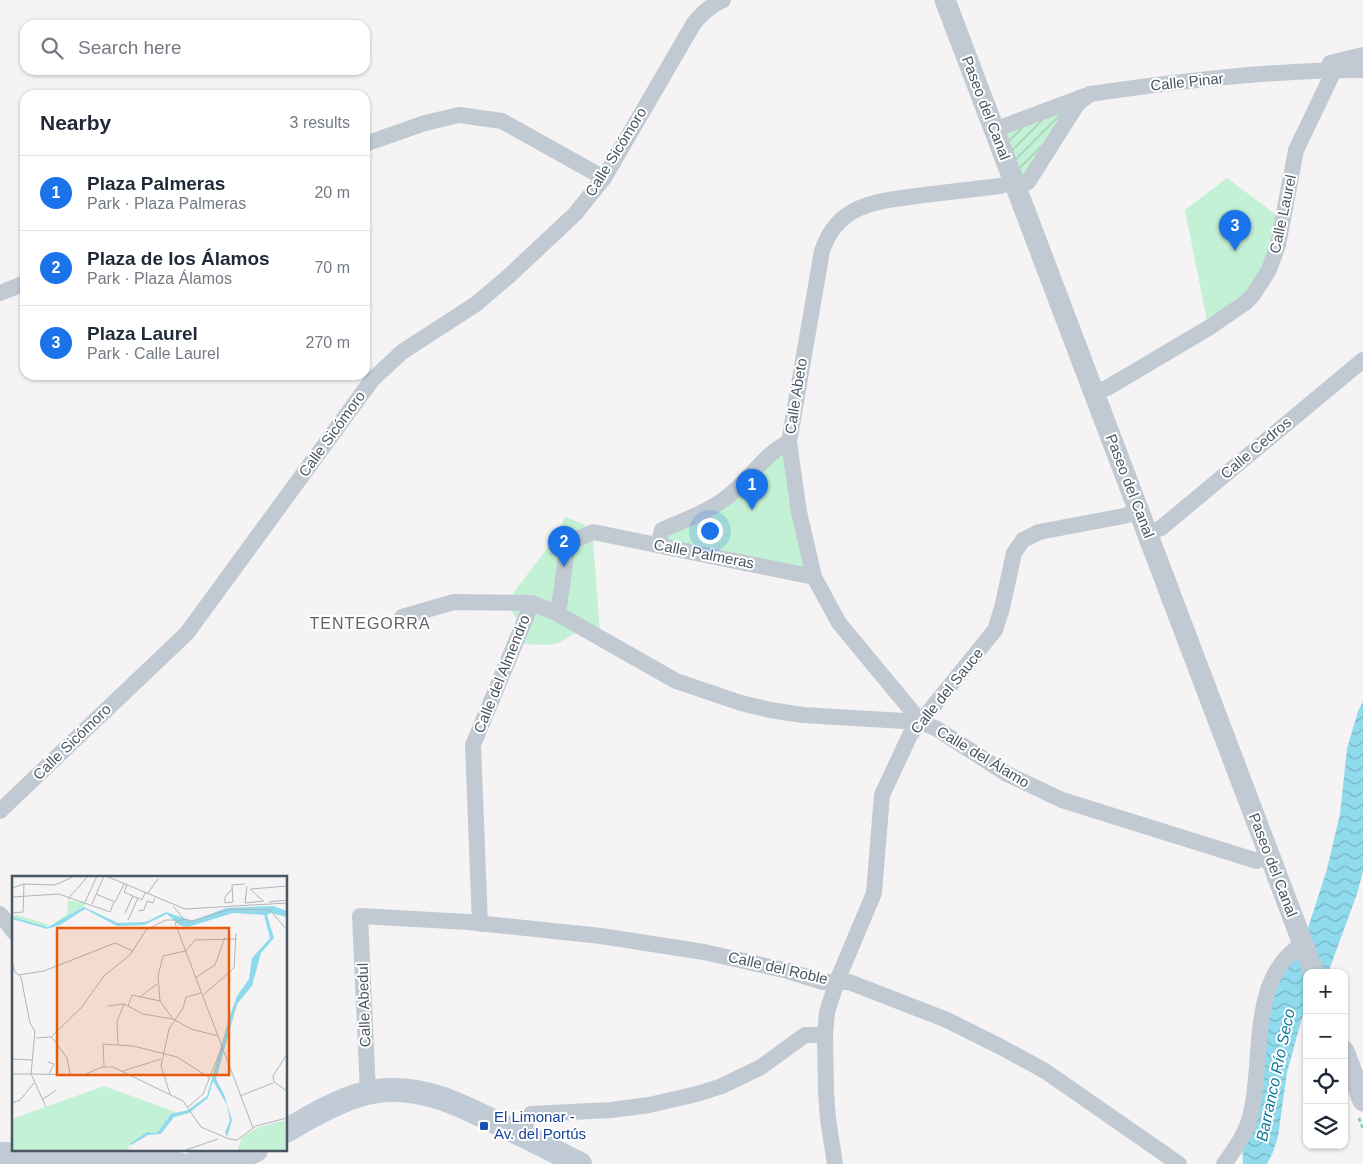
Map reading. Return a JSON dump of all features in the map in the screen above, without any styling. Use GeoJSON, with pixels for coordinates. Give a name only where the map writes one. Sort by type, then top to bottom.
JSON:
{"type":"FeatureCollection","features":[{"type":"Feature","properties":{"kind":"main road"},"geometry":{"type":"LineString","coordinates":[[288,1130],[341,1102],[368,1093],[397,1090],[431,1094],[455,1102],[580,1164]]}},
{"type":"Feature","properties":{"kind":"main road"},"geometry":{"type":"LineString","coordinates":[[192,1164],[229,1160],[251,1152]]}},
{"type":"Feature","properties":{"kind":"main road"},"geometry":{"type":"LineString","coordinates":[[0,1154],[102,1154],[178,1164]]}},
{"type":"Feature","properties":{"kind":"street","name":"Calle Sicómoro"},"geometry":{"type":"LineString","coordinates":[[0,811],[187,633],[372,380],[402,352],[476,304],[575,214],[604,178],[694,22],[702,12],[724,0]]}},
{"type":"Feature","properties":{"kind":"street","name":"Paseo del Canal"},"geometry":{"type":"LineString","coordinates":[[945,0],[1312,969]]}},
{"type":"Feature","properties":{"kind":"street","name":"Calle Pinar"},"geometry":{"type":"LineString","coordinates":[[1284,73],[1363,55]]}},
{"type":"Feature","properties":{"kind":"street","name":"Calle Pinar"},"geometry":{"type":"LineString","coordinates":[[994,130],[1090,94],[1174,82],[1331,70],[1363,70]]}},
{"type":"Feature","properties":{"kind":"street","name":"Calle Laurel"},"geometry":{"type":"LineString","coordinates":[[1094,392],[1106,388],[1210,327],[1245,303],[1262,283],[1278,245],[1296,150],[1332,76],[1331,70]]}},
{"type":"Feature","properties":{"kind":"street"},"geometry":{"type":"LineString","coordinates":[[1015,184],[1028,182],[1078,103],[1090,94]]}},
{"type":"Feature","properties":{"kind":"street"},"geometry":{"type":"LineString","coordinates":[[370,142],[426,123],[459,115],[502,121],[604,178]]}},
{"type":"Feature","properties":{"kind":"street","name":"Calle Abeto"},"geometry":{"type":"LineString","coordinates":[[921,722],[840,623],[814,576],[799,512],[789,442],[819,261],[830,232],[849,214],[870,203],[1015,184]]}},
{"type":"Feature","properties":{"kind":"street"},"geometry":{"type":"LineString","coordinates":[[0,293],[20,285]]}},
{"type":"Feature","properties":{"kind":"street","name":"Calle Cedros"},"geometry":{"type":"LineString","coordinates":[[1148,533],[1161,528],[1363,360]]}},
{"type":"Feature","properties":{"kind":"street"},"geometry":{"type":"LineString","coordinates":[[658,545],[662,530],[724,500],[778,447],[789,442]]}},
{"type":"Feature","properties":{"kind":"street","name":"Calle del Sauce"},"geometry":{"type":"LineString","coordinates":[[835,1164],[826,1092],[825,1035],[827,1012],[837,981],[874,893],[882,795],[910,735],[995,630],[1002,608],[1014,553],[1022,540],[1039,532],[1124,516],[1139,511]]}},
{"type":"Feature","properties":{"kind":"street","name":"Calle Palmeras"},"geometry":{"type":"LineString","coordinates":[[558,614],[568,543],[593,532],[814,576]]}},
{"type":"Feature","properties":{"kind":"street"},"geometry":{"type":"LineString","coordinates":[[402,617],[454,602],[532,603]]}},
{"type":"Feature","properties":{"kind":"street","name":"Calle del Almendro"},"geometry":{"type":"LineString","coordinates":[[480,924],[473,745],[532,603],[558,614]]}},
{"type":"Feature","properties":{"kind":"street","name":"Calle del Álamo"},"geometry":{"type":"LineString","coordinates":[[558,614],[676,681],[741,703],[770,710],[803,715],[921,722],[937,729],[1007,774],[1062,800],[1257,860],[1270,856]]}},
{"type":"Feature","properties":{"kind":"street"},"geometry":{"type":"LineString","coordinates":[[0,914],[12,929]]}},
{"type":"Feature","properties":{"kind":"street","name":"Calle del Roble"},"geometry":{"type":"LineString","coordinates":[[360,916],[480,924],[601,936],[704,952],[788,971],[824,982],[849,982],[947,1020],[1045,1071],[1179,1164]]}},
{"type":"Feature","properties":{"kind":"street","name":"Calle Abedul"},"geometry":{"type":"LineString","coordinates":[[360,916],[368,1093]]}},
{"type":"Feature","properties":{"kind":"street"},"geometry":{"type":"LineString","coordinates":[[1224,1164],[1242,1136],[1251,1113],[1262,1020],[1268,990],[1280,964],[1288,954],[1303,944]]}},
{"type":"Feature","properties":{"kind":"street"},"geometry":{"type":"LineString","coordinates":[[520,1134],[531,1114],[611,1110],[649,1105],[722,1086],[761,1067],[805,1035],[825,1035]]}},
{"type":"Feature","properties":{"kind":"street"},"geometry":{"type":"LineString","coordinates":[[1347,1059],[1363,1101]]}},
{"type":"Feature","properties":{"kind":"green space"},"geometry":{"type":"Polygon","coordinates":[[[1090,94],[1016,187],[994,130],[1090,94]]]}},
{"type":"Feature","properties":{"kind":"green space"},"geometry":{"type":"Polygon","coordinates":[[[1227,178],[1279,217],[1262,283],[1207,321],[1185,210],[1227,178]]]}},
{"type":"Feature","properties":{"kind":"green space"},"geometry":{"type":"Polygon","coordinates":[[[789,442],[814,577],[658,545],[662,530],[694,516],[789,442]]]}},
{"type":"Feature","properties":{"kind":"green space"},"geometry":{"type":"Polygon","coordinates":[[[565,517],[584,524],[593,541],[600,632],[576,632],[559,643],[546,645],[524,644],[517,620],[510,608],[514,592],[556,537],[565,517]]]}},
{"type":"Feature","properties":{"kind":"water","name":"Barranco Río Seco"},"geometry":{"type":"Polygon","coordinates":[[[1363,702],[1363,871],[1357,894],[1329,969],[1303,969],[1303,1014],[1287,1072],[1278,1137],[1273,1152],[1267,1164],[1243,1164],[1242,1136],[1267,991],[1304,945],[1327,869],[1340,814],[1347,749],[1358,711],[1363,702]]]}},
{"type":"Feature","properties":{"kind":"place","name":"Plaza Laurel"},"geometry":{"type":"Point","coordinates":[1235,251]}},
{"type":"Feature","properties":{"kind":"place","name":"Plaza Palmeras"},"geometry":{"type":"Point","coordinates":[752,510]}},
{"type":"Feature","properties":{"kind":"place","name":"Plaza de los Álamos"},"geometry":{"type":"Point","coordinates":[564,567]}},
{"type":"Feature","properties":{"kind":"place","name":"El Limonar - Av. del Portús"},"geometry":{"type":"Point","coordinates":[484,1126]}},
{"type":"Feature","properties":{"kind":"district","name":"TENTEGORRA"},"geometry":{"type":"Point","coordinates":[370,623]}}]}
